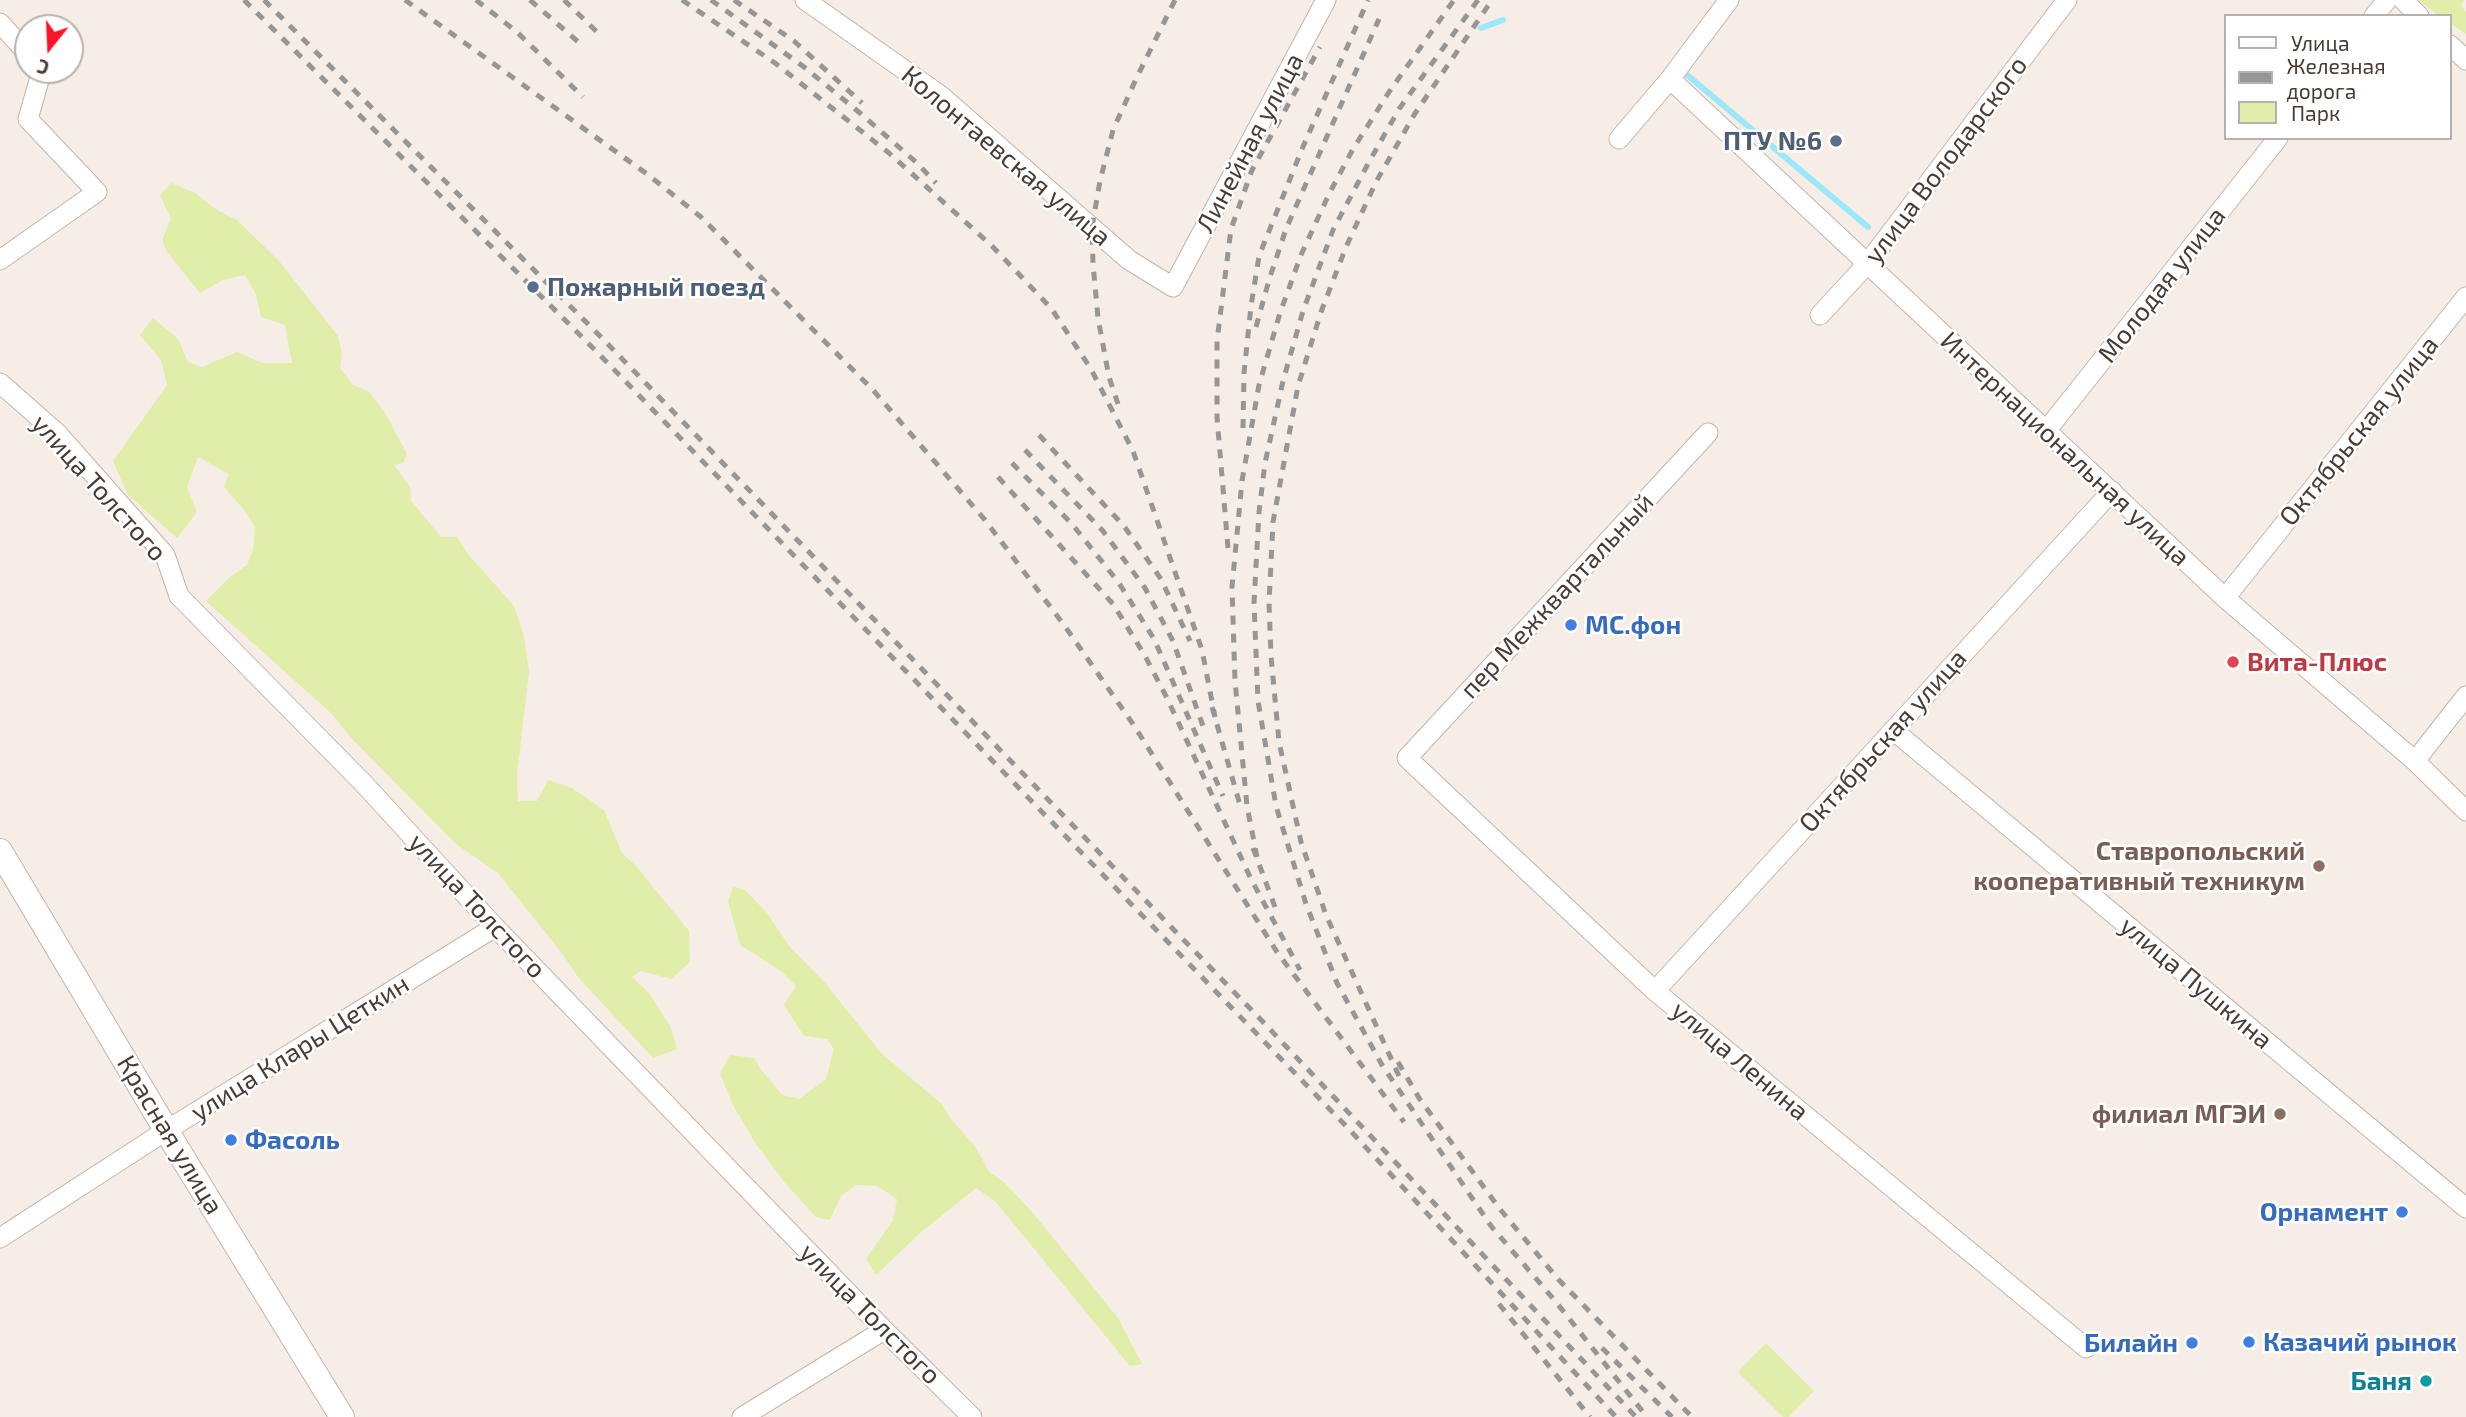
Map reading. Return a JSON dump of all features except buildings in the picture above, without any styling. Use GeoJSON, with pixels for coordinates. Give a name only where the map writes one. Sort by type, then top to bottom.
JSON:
{"type":"FeatureCollection","features":[{"type":"Feature","properties":{"kind":"street","name":"Колонтаевская улица"},"geometry":{"type":"LineString","coordinates":[[805,0],[940,95],[1129,260],[1173,287]]}},
{"type":"Feature","properties":{"kind":"street","name":"Линейная улица"},"geometry":{"type":"LineString","coordinates":[[1173,287],[1326,0]]}},
{"type":"Feature","properties":{"kind":"street"},"geometry":{"type":"LineString","coordinates":[[1619,139],[1670,79],[1729,0]]}},
{"type":"Feature","properties":{"kind":"street","name":"улица Володарского"},"geometry":{"type":"LineString","coordinates":[[1820,315],[1867,264],[2067,0]]}},
{"type":"Feature","properties":{"kind":"street"},"geometry":{"type":"LineString","coordinates":[[2376,14],[2387,0]]}},
{"type":"Feature","properties":{"kind":"street"},"geometry":{"type":"LineString","coordinates":[[2403,0],[2418,14]]}},
{"type":"Feature","properties":{"kind":"street"},"geometry":{"type":"LineString","coordinates":[[0,23],[14,38]]}},
{"type":"Feature","properties":{"kind":"street"},"geometry":{"type":"LineString","coordinates":[[2452,47],[2466,60]]}},
{"type":"Feature","properties":{"kind":"street","name":"Интернациональная улица"},"geometry":{"type":"LineString","coordinates":[[1670,79],[2225,598],[2415,761],[2466,811]]}},
{"type":"Feature","properties":{"kind":"street"},"geometry":{"type":"LineString","coordinates":[[0,260],[97,192],[28,119],[38,84]]}},
{"type":"Feature","properties":{"kind":"street","name":"Молодая улица"},"geometry":{"type":"LineString","coordinates":[[2046,431],[2276,140]]}},
{"type":"Feature","properties":{"kind":"street","name":"Октябрьская улица"},"geometry":{"type":"LineString","coordinates":[[2225,598],[2466,297]]}},
{"type":"Feature","properties":{"kind":"street","name":"улица Толстого"},"geometry":{"type":"LineString","coordinates":[[0,383],[58,434],[165,555],[179,596],[365,785],[495,928],[884,1330],[972,1417]]}},
{"type":"Feature","properties":{"kind":"street","name":"пер Межквартальный"},"geometry":{"type":"LineString","coordinates":[[1407,758],[1708,433]]}},
{"type":"Feature","properties":{"kind":"street","name":"Октябрьская улица"},"geometry":{"type":"LineString","coordinates":[[1655,991],[2112,491]]}},
{"type":"Feature","properties":{"kind":"street"},"geometry":{"type":"LineString","coordinates":[[2415,761],[2466,696]]}},
{"type":"Feature","properties":{"kind":"street","name":"улица Пушкина"},"geometry":{"type":"LineString","coordinates":[[1893,730],[2466,1208]]}},
{"type":"Feature","properties":{"kind":"street","name":"улица Ленина"},"geometry":{"type":"LineString","coordinates":[[1407,758],[1655,991],[2086,1348]]}},
{"type":"Feature","properties":{"kind":"street","name":"Красная улица"},"geometry":{"type":"LineString","coordinates":[[0,851],[342,1417]]}},
{"type":"Feature","properties":{"kind":"street","name":"улица Клары Цеткин"},"geometry":{"type":"LineString","coordinates":[[0,1238],[167,1130],[495,928]]}},
{"type":"Feature","properties":{"kind":"street"},"geometry":{"type":"LineString","coordinates":[[742,1417],[884,1330]]}},
{"type":"Feature","properties":{"kind":"green space"},"geometry":{"type":"Polygon","coordinates":[[[2418,0],[2464,0],[2461,5],[2466,12],[2466,34],[2452,24],[2452,14],[2437,14],[2418,0]]]}},
{"type":"Feature","properties":{"kind":"green space"},"geometry":{"type":"Polygon","coordinates":[[[171,183],[195,193],[217,210],[237,220],[279,261],[338,336],[342,354],[340,368],[353,385],[368,391],[384,411],[407,454],[403,463],[394,465],[410,487],[411,501],[441,537],[457,537],[467,553],[514,606],[524,636],[529,672],[517,774],[518,801],[537,801],[548,780],[572,788],[604,810],[622,853],[636,866],[689,931],[690,962],[671,979],[641,971],[632,977],[650,994],[671,1028],[677,1049],[653,1058],[578,977],[498,873],[456,844],[351,738],[332,714],[206,601],[231,576],[247,565],[253,550],[255,527],[224,487],[229,474],[198,457],[187,487],[197,512],[177,538],[128,495],[113,461],[167,385],[161,360],[140,335],[153,318],[178,339],[188,362],[202,367],[237,352],[263,363],[292,363],[285,325],[261,317],[256,294],[245,275],[223,280],[200,293],[167,252],[162,240],[171,219],[160,195],[171,183]]]}},
{"type":"Feature","properties":{"kind":"green space"},"geometry":{"type":"Polygon","coordinates":[[[733,887],[744,889],[767,913],[789,946],[825,983],[882,1054],[942,1104],[950,1118],[975,1146],[989,1172],[1004,1182],[1033,1213],[1118,1318],[1142,1364],[1130,1366],[995,1201],[976,1188],[920,1233],[876,1275],[866,1259],[893,1220],[897,1199],[877,1186],[856,1185],[841,1196],[830,1220],[816,1217],[785,1183],[756,1144],[733,1105],[720,1074],[730,1055],[754,1058],[782,1095],[799,1099],[826,1079],[834,1049],[827,1039],[804,1036],[784,1005],[796,986],[781,971],[740,945],[728,901],[733,887]]]}},
{"type":"Feature","properties":{"kind":"green space"},"geometry":{"type":"Polygon","coordinates":[[[1766,1343],[1814,1391],[1789,1417],[1783,1417],[1738,1372],[1766,1343]]]}},
{"type":"Feature","properties":{"kind":"waterway"},"geometry":{"type":"LineString","coordinates":[[1481,28],[1503,20]]}},
{"type":"Feature","properties":{"kind":"waterway"},"geometry":{"type":"LineString","coordinates":[[1686,74],[1868,227]]}},
{"type":"Feature","properties":{"kind":"railway"},"geometry":{"type":"LineString","coordinates":[[244,0],[597,352],[1346,1126],[1616,1417]]}},
{"type":"Feature","properties":{"kind":"railway"},"geometry":{"type":"LineString","coordinates":[[264,0],[603,339],[1264,1023],[1636,1417]]}},
{"type":"Feature","properties":{"kind":"railway"},"geometry":{"type":"LineString","coordinates":[[405,0],[647,174],[701,217],[873,390],[985,520],[1064,625],[1133,724],[1277,952],[1404,1122]]}},
{"type":"Feature","properties":{"kind":"railway"},"geometry":{"type":"LineString","coordinates":[[476,0],[517,32],[583,97]]}},
{"type":"Feature","properties":{"kind":"railway"},"geometry":{"type":"LineString","coordinates":[[530,0],[583,46]]}},
{"type":"Feature","properties":{"kind":"railway"},"geometry":{"type":"LineString","coordinates":[[564,0],[597,32]]}},
{"type":"Feature","properties":{"kind":"railway"},"geometry":{"type":"LineString","coordinates":[[682,0],[775,63],[889,153],[992,246],[1051,308],[1091,369],[1133,451],[1202,650],[1215,717]]}},
{"type":"Feature","properties":{"kind":"railway"},"geometry":{"type":"LineString","coordinates":[[711,0],[804,67],[917,163],[936,183]]}},
{"type":"Feature","properties":{"kind":"railway"},"geometry":{"type":"LineString","coordinates":[[734,0],[794,41],[862,103]]}},
{"type":"Feature","properties":{"kind":"railway"},"geometry":{"type":"LineString","coordinates":[[1118,404],[1109,377],[1098,318],[1092,227],[1113,130],[1175,0]]}},
{"type":"Feature","properties":{"kind":"railway"},"geometry":{"type":"LineString","coordinates":[[1243,428],[1244,373],[1259,256],[1302,149],[1368,0]]}},
{"type":"Feature","properties":{"kind":"railway"},"geometry":{"type":"LineString","coordinates":[[1257,857],[1247,806],[1235,681],[1232,587],[1242,481],[1259,385],[1280,313],[1301,255],[1329,194],[1353,149],[1389,92],[1454,0]]}},
{"type":"Feature","properties":{"kind":"railway"},"geometry":{"type":"LineString","coordinates":[[1478,0],[1399,109],[1369,162],[1333,230],[1303,311],[1283,381],[1265,463],[1259,512],[1254,603],[1258,701],[1276,806],[1306,904],[1337,983],[1382,1065],[1491,1226],[1556,1302],[1647,1417]]}},
{"type":"Feature","properties":{"kind":"railway"},"geometry":{"type":"LineString","coordinates":[[1399,1076],[1326,915],[1301,842],[1279,742],[1271,656],[1269,603],[1273,522],[1298,386],[1321,312],[1346,247],[1376,182],[1414,115],[1492,0]]}},
{"type":"Feature","properties":{"kind":"railway"},"geometry":{"type":"LineString","coordinates":[[1256,327],[1286,229],[1379,19]]}},
{"type":"Feature","properties":{"kind":"railway"},"geometry":{"type":"LineString","coordinates":[[1228,548],[1217,417],[1217,341],[1231,229],[1252,170],[1320,47]]}},
{"type":"Feature","properties":{"kind":"railway"},"geometry":{"type":"LineString","coordinates":[[1039,435],[1124,526],[1161,579],[1190,641]]}},
{"type":"Feature","properties":{"kind":"railway"},"geometry":{"type":"LineString","coordinates":[[1025,450],[1103,531],[1145,588],[1173,641],[1204,729]]}},
{"type":"Feature","properties":{"kind":"railway"},"geometry":{"type":"LineString","coordinates":[[1012,463],[1072,524],[1119,583],[1154,639],[1223,796]]}},
{"type":"Feature","properties":{"kind":"railway"},"geometry":{"type":"LineString","coordinates":[[998,477],[1113,604],[1144,654],[1251,879],[1300,970]]}},
{"type":"Feature","properties":{"kind":"railway"},"geometry":{"type":"LineString","coordinates":[[1212,707],[1240,805]]}},
{"type":"Feature","properties":{"kind":"railway"},"geometry":{"type":"LineString","coordinates":[[1253,848],[1275,907]]}},
{"type":"Feature","properties":{"kind":"railway"},"geometry":{"type":"LineString","coordinates":[[1398,1062],[1419,1098],[1499,1208],[1558,1279],[1692,1417]]}},
{"type":"Feature","properties":{"kind":"railway"},"geometry":{"type":"LineString","coordinates":[[1499,1304],[1590,1417]]}},
{"type":"Feature","properties":{"kind":"railway"},"geometry":{"type":"LineString","coordinates":[[1602,1348],[1672,1417]]}},
{"type":"Feature","properties":{"kind":"place","name":"ПТУ №6"},"geometry":{"type":"Point","coordinates":[1836,141]}},
{"type":"Feature","properties":{"kind":"place","name":"Пожарный поезд"},"geometry":{"type":"Point","coordinates":[533,287]}},
{"type":"Feature","properties":{"kind":"place","name":"МС.фон"},"geometry":{"type":"Point","coordinates":[1571,625]}},
{"type":"Feature","properties":{"kind":"place","name":"Вита-Плюс"},"geometry":{"type":"Point","coordinates":[2233,662]}},
{"type":"Feature","properties":{"kind":"place","name":"Ставропольский кооперативный техникум"},"geometry":{"type":"Point","coordinates":[2319,866]}},
{"type":"Feature","properties":{"kind":"place","name":"филиал МГЭИ"},"geometry":{"type":"Point","coordinates":[2280,1114]}},
{"type":"Feature","properties":{"kind":"place","name":"Фасоль"},"geometry":{"type":"Point","coordinates":[231,1140]}},
{"type":"Feature","properties":{"kind":"place","name":"Орнамент"},"geometry":{"type":"Point","coordinates":[2402,1212]}},
{"type":"Feature","properties":{"kind":"place","name":"Казачий рынок"},"geometry":{"type":"Point","coordinates":[2249,1342]}},
{"type":"Feature","properties":{"kind":"place","name":"Билайн"},"geometry":{"type":"Point","coordinates":[2192,1343]}},
{"type":"Feature","properties":{"kind":"place","name":"Баня"},"geometry":{"type":"Point","coordinates":[2426,1381]}}]}
